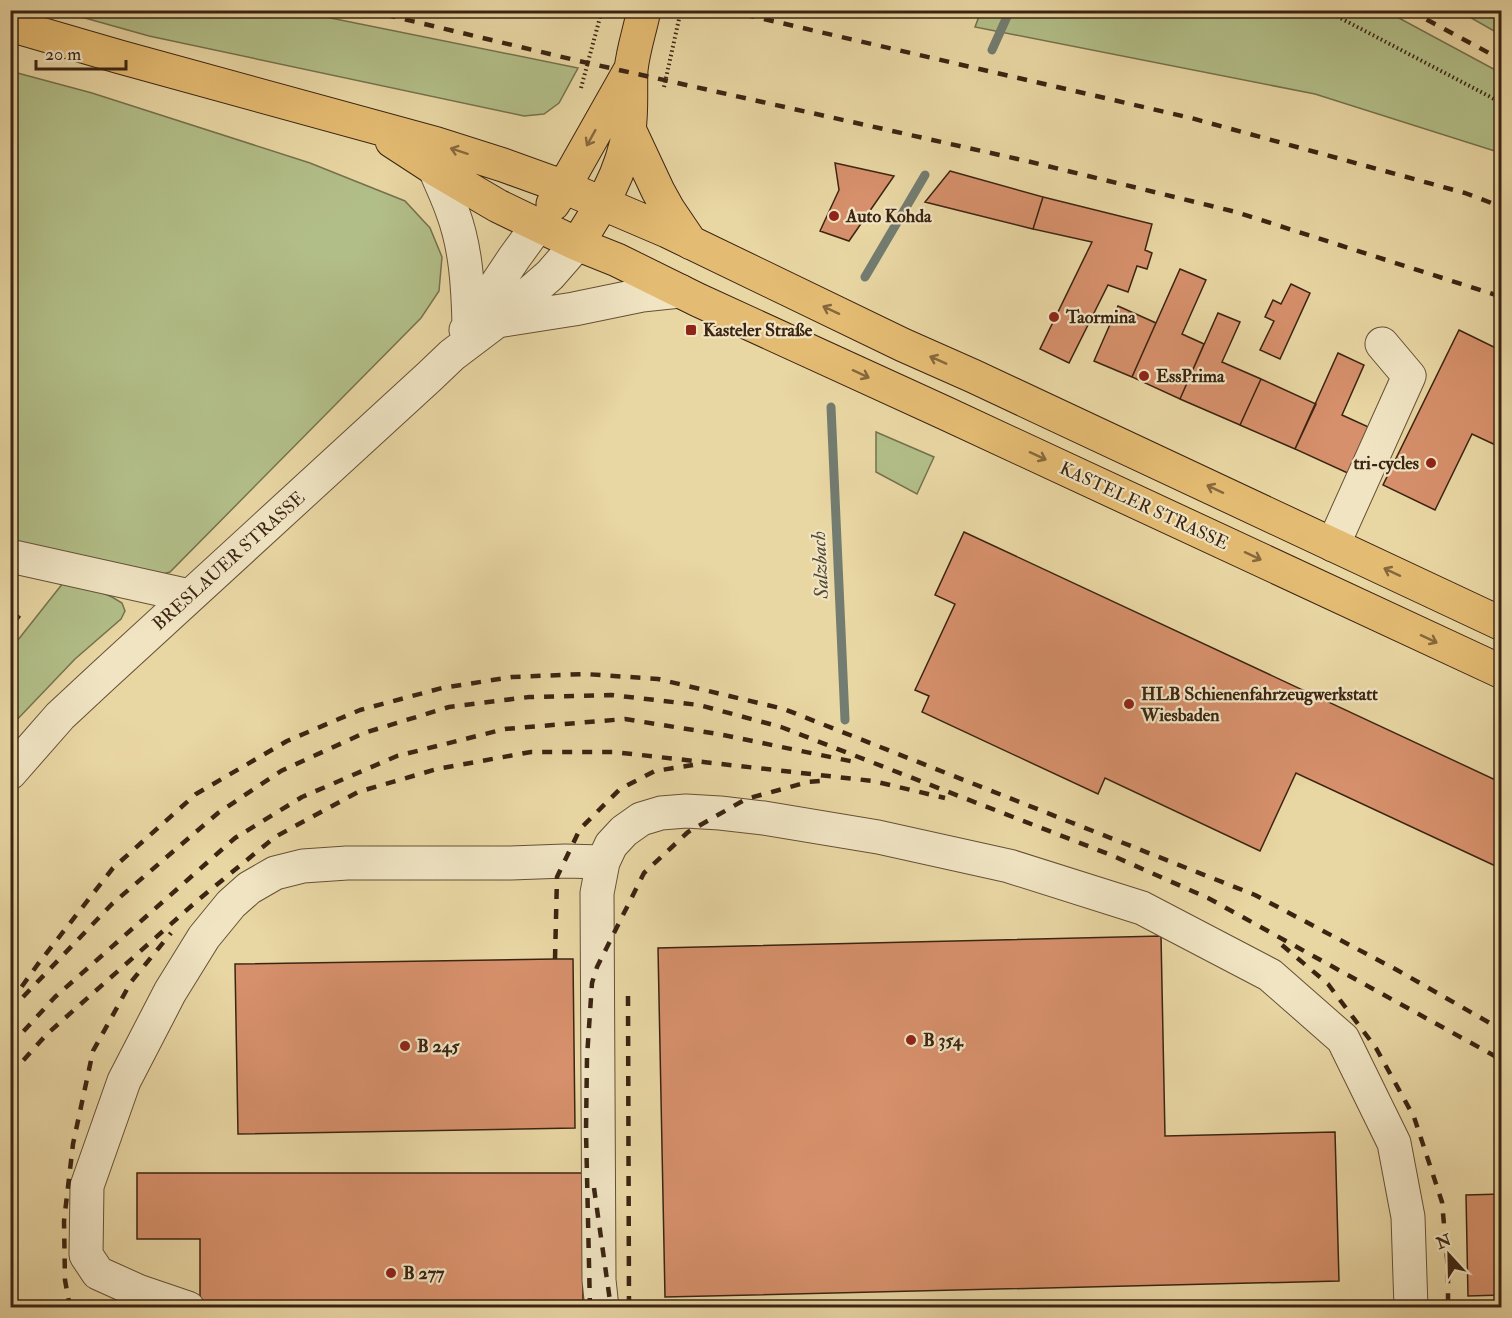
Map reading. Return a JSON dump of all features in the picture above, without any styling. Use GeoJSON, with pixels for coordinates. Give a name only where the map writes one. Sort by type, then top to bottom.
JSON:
{"type":"FeatureCollection","features":[{"type":"Feature","properties":{"kind":"main road"},"geometry":{"type":"LineString","coordinates":[[578,244],[603,204],[622,157],[629,129],[627,82],[645,10]]}},
{"type":"Feature","properties":{"kind":"main road","name":"KASTELER STRASSE"},"geometry":{"type":"LineString","coordinates":[[10,25],[438,144],[564,187],[667,231],[903,345],[1502,624]]}},
{"type":"Feature","properties":{"kind":"main road"},"geometry":{"type":"LineString","coordinates":[[538,225],[564,187],[627,82]]}},
{"type":"Feature","properties":{"kind":"main road","name":"KASTELER STRASSE"},"geometry":{"type":"LineString","coordinates":[[370,126],[435,169],[498,206],[1502,672]]}},
{"type":"Feature","properties":{"kind":"main road"},"geometry":{"type":"LineString","coordinates":[[629,129],[658,191],[692,244]]}},
{"type":"Feature","properties":{"kind":"street"},"geometry":{"type":"LineString","coordinates":[[435,169],[458,230],[467,289],[483,323],[574,309],[642,295],[680,291]]}},
{"type":"Feature","properties":{"kind":"street","name":"BRESLAUER STRASSE"},"geometry":{"type":"LineString","coordinates":[[483,323],[514,258],[538,225]]}},
{"type":"Feature","properties":{"kind":"street","name":"BRESLAUER STRASSE"},"geometry":{"type":"LineString","coordinates":[[10,773],[60,716],[430,376],[483,323],[550,275],[578,244]]}},
{"type":"Feature","properties":{"kind":"street"},"geometry":{"type":"LineString","coordinates":[[1333,545],[1409,376],[1382,344]]}},
{"type":"Feature","properties":{"kind":"street"},"geometry":{"type":"LineString","coordinates":[[10,556],[190,596]]}},
{"type":"Feature","properties":{"kind":"street"},"geometry":{"type":"LineString","coordinates":[[602,1308],[599,1280],[597,893],[603,862],[611,845],[624,831],[641,819],[661,813],[686,811],[764,818],[867,835],[1009,866],[1142,908],[1270,975],[1343,1039],[1394,1143],[1408,1217],[1411,1308]]}},
{"type":"Feature","properties":{"kind":"street"},"geometry":{"type":"LineString","coordinates":[[188,1308],[138,1292],[98,1273],[86,1255],[87,1186],[124,1082],[170,992],[204,937],[231,904],[249,888],[275,873],[303,866],[347,863],[603,862]]}},
{"type":"Feature","properties":{"kind":"path"},"geometry":{"type":"LineString","coordinates":[[579,92],[584,82],[602,10]]}},
{"type":"Feature","properties":{"kind":"path"},"geometry":{"type":"LineString","coordinates":[[662,95],[681,10]]}},
{"type":"Feature","properties":{"kind":"path"},"geometry":{"type":"LineString","coordinates":[[1325,10],[1502,104]]}},
{"type":"Feature","properties":{"kind":"green space"},"geometry":{"type":"Polygon","coordinates":[[[60,11],[296,11],[578,68],[559,103],[544,114],[524,116],[149,36],[60,11]]]}},
{"type":"Feature","properties":{"kind":"green space"},"geometry":{"type":"Polygon","coordinates":[[[981,11],[1386,11],[1501,73],[1501,153],[1315,94],[975,27],[981,11]]]}},
{"type":"Feature","properties":{"kind":"green space"},"geometry":{"type":"Polygon","coordinates":[[[1459,11],[1501,11],[1501,35],[1459,11]]]}},
{"type":"Feature","properties":{"kind":"green space"},"geometry":{"type":"Polygon","coordinates":[[[10,71],[92,93],[310,163],[405,201],[430,228],[442,257],[439,291],[421,318],[170,572],[156,576],[11,548],[10,71]]]}},
{"type":"Feature","properties":{"kind":"green space"},"geometry":{"type":"Polygon","coordinates":[[[876,432],[934,457],[917,494],[876,472],[876,432]]]}},
{"type":"Feature","properties":{"kind":"green space"},"geometry":{"type":"Polygon","coordinates":[[[67,578],[112,597],[122,603],[125,611],[121,619],[75,659],[11,726],[10,650],[67,578]]]}},
{"type":"Feature","properties":{"kind":"building"},"geometry":{"type":"Polygon","coordinates":[[[835,163],[894,176],[849,241],[820,231],[839,190],[835,163]]]}},
{"type":"Feature","properties":{"kind":"building"},"geometry":{"type":"Polygon","coordinates":[[[950,171],[1043,197],[1033,229],[925,202],[950,171]]]}},
{"type":"Feature","properties":{"kind":"building"},"geometry":{"type":"Polygon","coordinates":[[[1043,197],[1152,224],[1145,250],[1152,253],[1147,269],[1137,266],[1128,292],[1108,285],[1069,363],[1040,349],[1092,242],[1033,229],[1043,197]]]}},
{"type":"Feature","properties":{"kind":"building"},"geometry":{"type":"Polygon","coordinates":[[[1180,269],[1206,280],[1182,334],[1204,344],[1180,399],[1132,377],[1180,269]]]}},
{"type":"Feature","properties":{"kind":"building"},"geometry":{"type":"Polygon","coordinates":[[[1291,284],[1310,293],[1280,359],[1260,350],[1274,321],[1265,317],[1273,300],[1281,304],[1291,284]]]}},
{"type":"Feature","properties":{"kind":"building"},"geometry":{"type":"Polygon","coordinates":[[[1118,306],[1156,323],[1132,377],[1094,361],[1118,306]]]}},
{"type":"Feature","properties":{"kind":"building"},"geometry":{"type":"Polygon","coordinates":[[[1218,313],[1240,322],[1222,362],[1261,379],[1240,425],[1180,399],[1218,313]]]}},
{"type":"Feature","properties":{"kind":"building"},"geometry":{"type":"Polygon","coordinates":[[[1459,330],[1502,351],[1502,448],[1472,434],[1435,510],[1383,485],[1459,330]]]}},
{"type":"Feature","properties":{"kind":"building"},"geometry":{"type":"Polygon","coordinates":[[[1338,353],[1364,365],[1342,415],[1373,429],[1352,475],[1295,449],[1338,353]]]}},
{"type":"Feature","properties":{"kind":"building"},"geometry":{"type":"Polygon","coordinates":[[[1261,379],[1316,404],[1295,449],[1240,425],[1261,379]]]}},
{"type":"Feature","properties":{"kind":"building","name":"HLB Schienenfahrzeugwerkstatt Wiesbaden"},"geometry":{"type":"Polygon","coordinates":[[[964,532],[1502,783],[1502,869],[1296,773],[1260,851],[1105,778],[1098,794],[922,712],[929,696],[915,690],[955,604],[935,595],[964,532]]]}},
{"type":"Feature","properties":{"kind":"building"},"geometry":{"type":"Polygon","coordinates":[[[10,609],[20,617],[10,630],[10,609]]]}},
{"type":"Feature","properties":{"kind":"building","name":"B 354"},"geometry":{"type":"Polygon","coordinates":[[[1161,936],[1165,1136],[1335,1132],[1339,1281],[665,1297],[658,948],[1161,936]]]}},
{"type":"Feature","properties":{"kind":"building","name":"B 245"},"geometry":{"type":"Polygon","coordinates":[[[573,959],[575,1128],[238,1134],[235,964],[573,959]]]}},
{"type":"Feature","properties":{"kind":"building","name":"B 277"},"geometry":{"type":"Polygon","coordinates":[[[137,1173],[583,1173],[583,1308],[200,1308],[200,1239],[137,1239],[137,1173]]]}},
{"type":"Feature","properties":{"kind":"building"},"geometry":{"type":"Polygon","coordinates":[[[1502,1194],[1502,1295],[1468,1296],[1466,1195],[1502,1194]]]}},
{"type":"Feature","properties":{"kind":"waterway","name":"Salzbach"},"geometry":{"type":"LineString","coordinates":[[992,50],[1010,10]]}},
{"type":"Feature","properties":{"kind":"waterway","name":"Salzbach"},"geometry":{"type":"LineString","coordinates":[[865,277],[925,175]]}},
{"type":"Feature","properties":{"kind":"waterway","name":"Salzbach"},"geometry":{"type":"LineString","coordinates":[[831,407],[845,720]]}},
{"type":"Feature","properties":{"kind":"railway"},"geometry":{"type":"LineString","coordinates":[[366,10],[579,61],[1031,162],[1236,212],[1502,297]]}},
{"type":"Feature","properties":{"kind":"railway"},"geometry":{"type":"LineString","coordinates":[[725,10],[1191,118],[1465,193],[1502,207]]}},
{"type":"Feature","properties":{"kind":"railway"},"geometry":{"type":"LineString","coordinates":[[1409,10],[1502,60]]}},
{"type":"Feature","properties":{"kind":"railway"},"geometry":{"type":"LineString","coordinates":[[10,1003],[113,868],[196,794],[287,741],[360,710],[442,688],[512,677],[585,674],[658,679],[784,709],[1255,895],[1397,970],[1502,1030]]}},
{"type":"Feature","properties":{"kind":"railway"},"geometry":{"type":"LineString","coordinates":[[23,997],[112,904],[218,813],[281,771],[364,733],[449,707],[529,697],[611,695],[699,705],[781,727],[1111,855],[1208,898],[1502,1060]]}},
{"type":"Feature","properties":{"kind":"railway"},"geometry":{"type":"LineString","coordinates":[[10,1046],[55,997],[235,838],[302,797],[397,756],[505,729],[625,719],[718,734],[855,762]]}},
{"type":"Feature","properties":{"kind":"railway"},"geometry":{"type":"LineString","coordinates":[[10,1075],[47,1034],[198,900],[275,837],[358,792],[437,769],[531,752],[614,752],[873,781],[945,798]]}},
{"type":"Feature","properties":{"kind":"railway"},"geometry":{"type":"LineString","coordinates":[[555,959],[557,877],[580,829],[620,789],[655,771],[693,765]]}},
{"type":"Feature","properties":{"kind":"railway"},"geometry":{"type":"LineString","coordinates":[[590,1308],[586,1131],[587,1057],[592,983],[597,967],[644,873],[688,832],[746,799],[808,782],[821,781]]}},
{"type":"Feature","properties":{"kind":"railway"},"geometry":{"type":"LineString","coordinates":[[70,1308],[65,1280],[64,1221],[73,1144],[93,1051],[131,982],[171,933]]}},
{"type":"Feature","properties":{"kind":"railway"},"geometry":{"type":"LineString","coordinates":[[1282,945],[1328,984],[1376,1048],[1414,1117],[1442,1202],[1448,1269],[1448,1308]]}},
{"type":"Feature","properties":{"kind":"railway"},"geometry":{"type":"LineString","coordinates":[[628,996],[629,1308]]}},
{"type":"Feature","properties":{"kind":"railway"},"geometry":{"type":"LineString","coordinates":[[594,1188],[611,1308]]}},
{"type":"Feature","properties":{"kind":"place","name":"Auto Kohda"},"geometry":{"type":"Point","coordinates":[834,216]}},
{"type":"Feature","properties":{"kind":"place","name":"Taormina"},"geometry":{"type":"Point","coordinates":[1054,317]}},
{"type":"Feature","properties":{"kind":"place","name":"Kasteler Straße"},"geometry":{"type":"Point","coordinates":[691,330]}},
{"type":"Feature","properties":{"kind":"place","name":"EssPrima"},"geometry":{"type":"Point","coordinates":[1144,376]}},
{"type":"Feature","properties":{"kind":"place","name":"tri-cycles"},"geometry":{"type":"Point","coordinates":[1431,463]}},
{"type":"Feature","properties":{"kind":"place","name":"HLB Schienenfahrzeugwerkstatt Wiesbaden"},"geometry":{"type":"Point","coordinates":[1129,704]}},
{"type":"Feature","properties":{"kind":"place","name":"B 354"},"geometry":{"type":"Point","coordinates":[911,1040]}},
{"type":"Feature","properties":{"kind":"place","name":"B 245"},"geometry":{"type":"Point","coordinates":[405,1046]}},
{"type":"Feature","properties":{"kind":"place","name":"B 277"},"geometry":{"type":"Point","coordinates":[391,1273]}}]}
